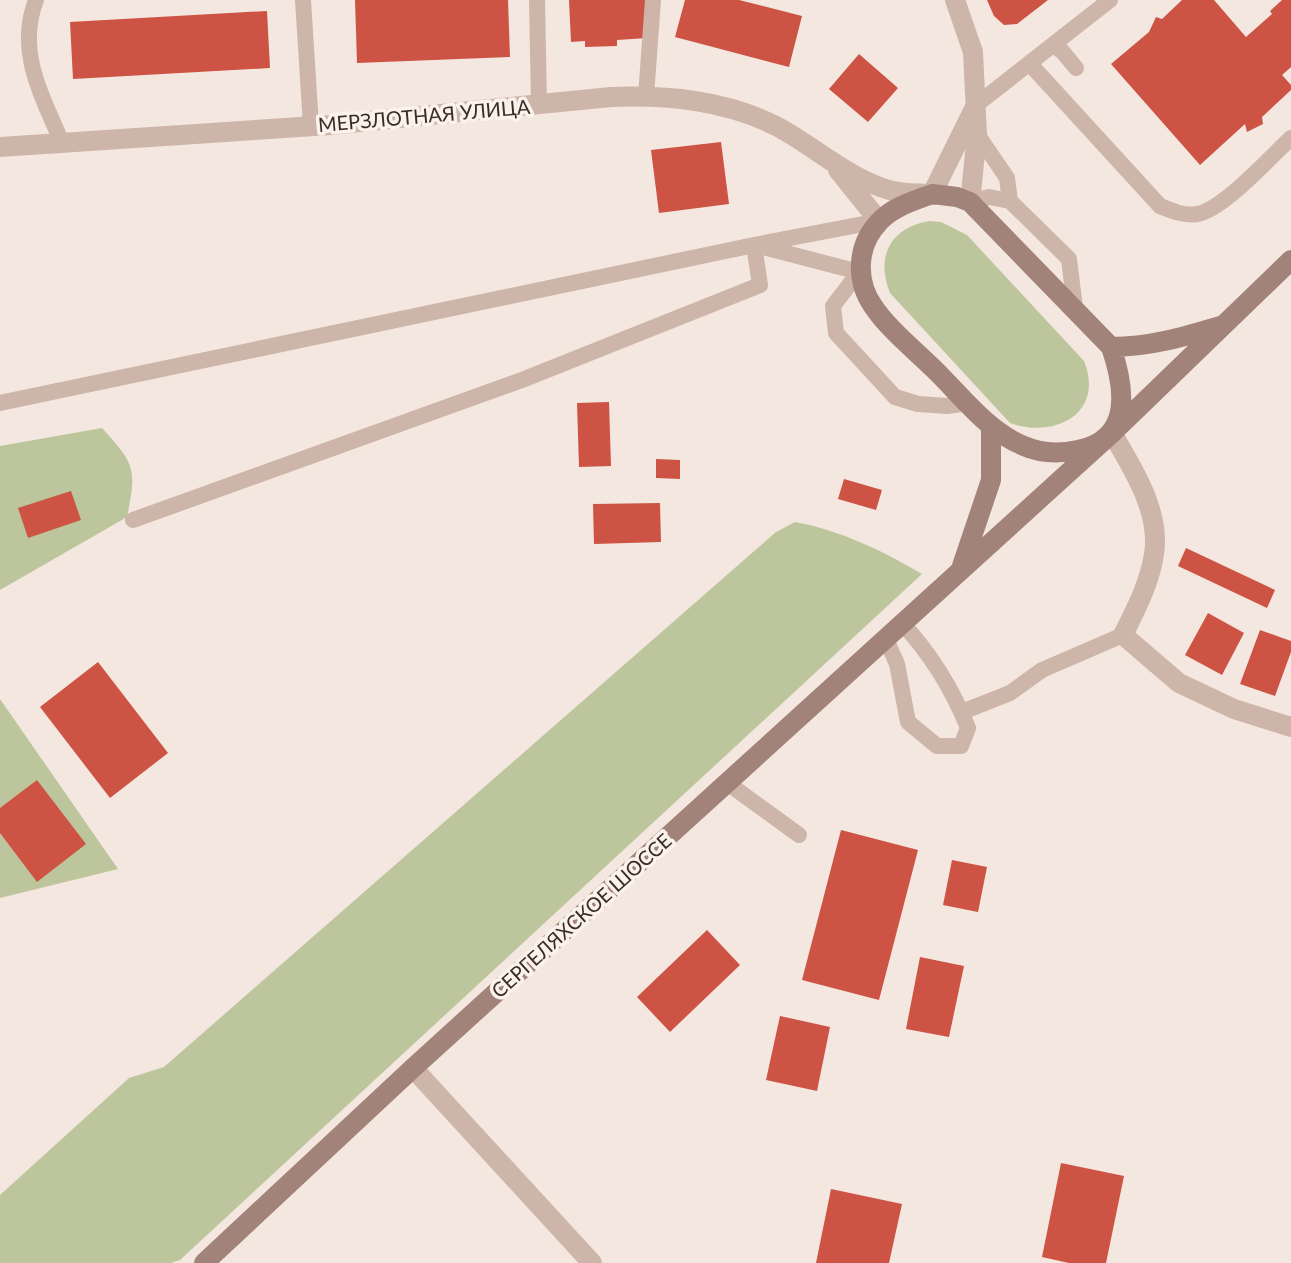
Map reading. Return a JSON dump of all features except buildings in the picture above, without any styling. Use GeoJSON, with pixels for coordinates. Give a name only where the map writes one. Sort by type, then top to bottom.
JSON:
{"type":"FeatureCollection","features":[{"type":"Feature","properties":{"kind":"main road"},"geometry":{"type":"LineString","coordinates":[[859,272],[864,248],[879,221],[903,205],[932,194],[947,194],[970,202],[1111,347],[1120,372],[1122,392],[1120,415],[1112,433]]}},
{"type":"Feature","properties":{"kind":"main road","name":"СЕРГЕЛЯХСКОЕ ШОССЕ"},"geometry":{"type":"LineString","coordinates":[[204,1263],[413,1068],[1112,433],[1291,260]]}},
{"type":"Feature","properties":{"kind":"main road","name":"СЕРГЕЛЯХСКОЕ ШОССЕ"},"geometry":{"type":"LineString","coordinates":[[859,272],[873,306],[991,426],[1023,446],[1057,454],[1091,447],[1112,433]]}},
{"type":"Feature","properties":{"kind":"main road"},"geometry":{"type":"LineString","coordinates":[[1111,347],[1138,347],[1170,341],[1224,325]]}},
{"type":"Feature","properties":{"kind":"main road"},"geometry":{"type":"LineString","coordinates":[[961,570],[991,480],[991,426]]}},
{"type":"Feature","properties":{"kind":"street"},"geometry":{"type":"LineString","coordinates":[[955,0],[973,52],[977,134],[970,202]]}},
{"type":"Feature","properties":{"kind":"street","name":"МЕРЗЛОТНАЯ УЛИЦА"},"geometry":{"type":"LineString","coordinates":[[0,147],[311,126],[646,96],[681,98],[725,106],[777,127],[833,164]]}},
{"type":"Feature","properties":{"kind":"street"},"geometry":{"type":"LineString","coordinates":[[833,164],[890,191],[932,194],[976,105]]}},
{"type":"Feature","properties":{"kind":"street"},"geometry":{"type":"LineString","coordinates":[[833,164],[879,221]]}},
{"type":"Feature","properties":{"kind":"street"},"geometry":{"type":"LineString","coordinates":[[1112,433],[1136,474],[1153,520],[1155,551],[1144,592],[1123,635],[1179,683],[1234,709],[1291,727]]}},
{"type":"Feature","properties":{"kind":"street"},"geometry":{"type":"LineString","coordinates":[[413,1068],[592,1263]]}},
{"type":"Feature","properties":{"kind":"lane"},"geometry":{"type":"LineString","coordinates":[[36,0],[28,21],[29,54],[62,143]]}},
{"type":"Feature","properties":{"kind":"lane"},"geometry":{"type":"LineString","coordinates":[[303,0],[311,126]]}},
{"type":"Feature","properties":{"kind":"lane"},"geometry":{"type":"LineString","coordinates":[[537,0],[539,104]]}},
{"type":"Feature","properties":{"kind":"lane"},"geometry":{"type":"LineString","coordinates":[[646,96],[653,0]]}},
{"type":"Feature","properties":{"kind":"lane"},"geometry":{"type":"LineString","coordinates":[[976,105],[1110,0]]}},
{"type":"Feature","properties":{"kind":"lane"},"geometry":{"type":"LineString","coordinates":[[1054,46],[1076,68]]}},
{"type":"Feature","properties":{"kind":"lane"},"geometry":{"type":"LineString","coordinates":[[1030,64],[1160,206],[1175,213],[1196,215],[1214,209],[1291,138]]}},
{"type":"Feature","properties":{"kind":"lane"},"geometry":{"type":"LineString","coordinates":[[977,134],[1007,178],[1010,201]]}},
{"type":"Feature","properties":{"kind":"lane"},"geometry":{"type":"LineString","coordinates":[[970,202],[989,197],[1010,201],[1069,259],[1075,308]]}},
{"type":"Feature","properties":{"kind":"lane"},"geometry":{"type":"LineString","coordinates":[[0,403],[879,221]]}},
{"type":"Feature","properties":{"kind":"lane"},"geometry":{"type":"LineString","coordinates":[[754,245],[859,272],[833,306],[836,333],[895,397],[933,405],[968,403]]}},
{"type":"Feature","properties":{"kind":"lane"},"geometry":{"type":"LineString","coordinates":[[133,520],[522,380],[760,285],[754,245]]}},
{"type":"Feature","properties":{"kind":"lane"},"geometry":{"type":"LineString","coordinates":[[885,637],[897,664],[908,722],[937,746],[961,746],[968,728],[962,712],[924,647],[901,622]]}},
{"type":"Feature","properties":{"kind":"lane"},"geometry":{"type":"LineString","coordinates":[[962,712],[1010,693],[1042,670],[1123,635]]}},
{"type":"Feature","properties":{"kind":"lane"},"geometry":{"type":"LineString","coordinates":[[726,782],[799,835]]}},
{"type":"Feature","properties":{"kind":"green space"},"geometry":{"type":"Polygon","coordinates":[[[930,221],[941,222],[967,235],[1084,361],[1089,379],[1088,395],[1082,408],[1072,418],[1044,427],[1010,423],[890,293],[884,267],[890,245],[905,230],[930,221]]]}},
{"type":"Feature","properties":{"kind":"green space"},"geometry":{"type":"Polygon","coordinates":[[[102,428],[121,450],[131,468],[132,488],[127,517],[0,590],[0,446],[102,428]]]}},
{"type":"Feature","properties":{"kind":"green space"},"geometry":{"type":"Polygon","coordinates":[[[795,522],[861,542],[922,574],[180,1260],[171,1263],[0,1263],[0,1195],[129,1078],[164,1067],[776,532],[795,522]]]}},
{"type":"Feature","properties":{"kind":"green space"},"geometry":{"type":"Polygon","coordinates":[[[0,699],[118,869],[0,898],[0,699]]]}}]}
